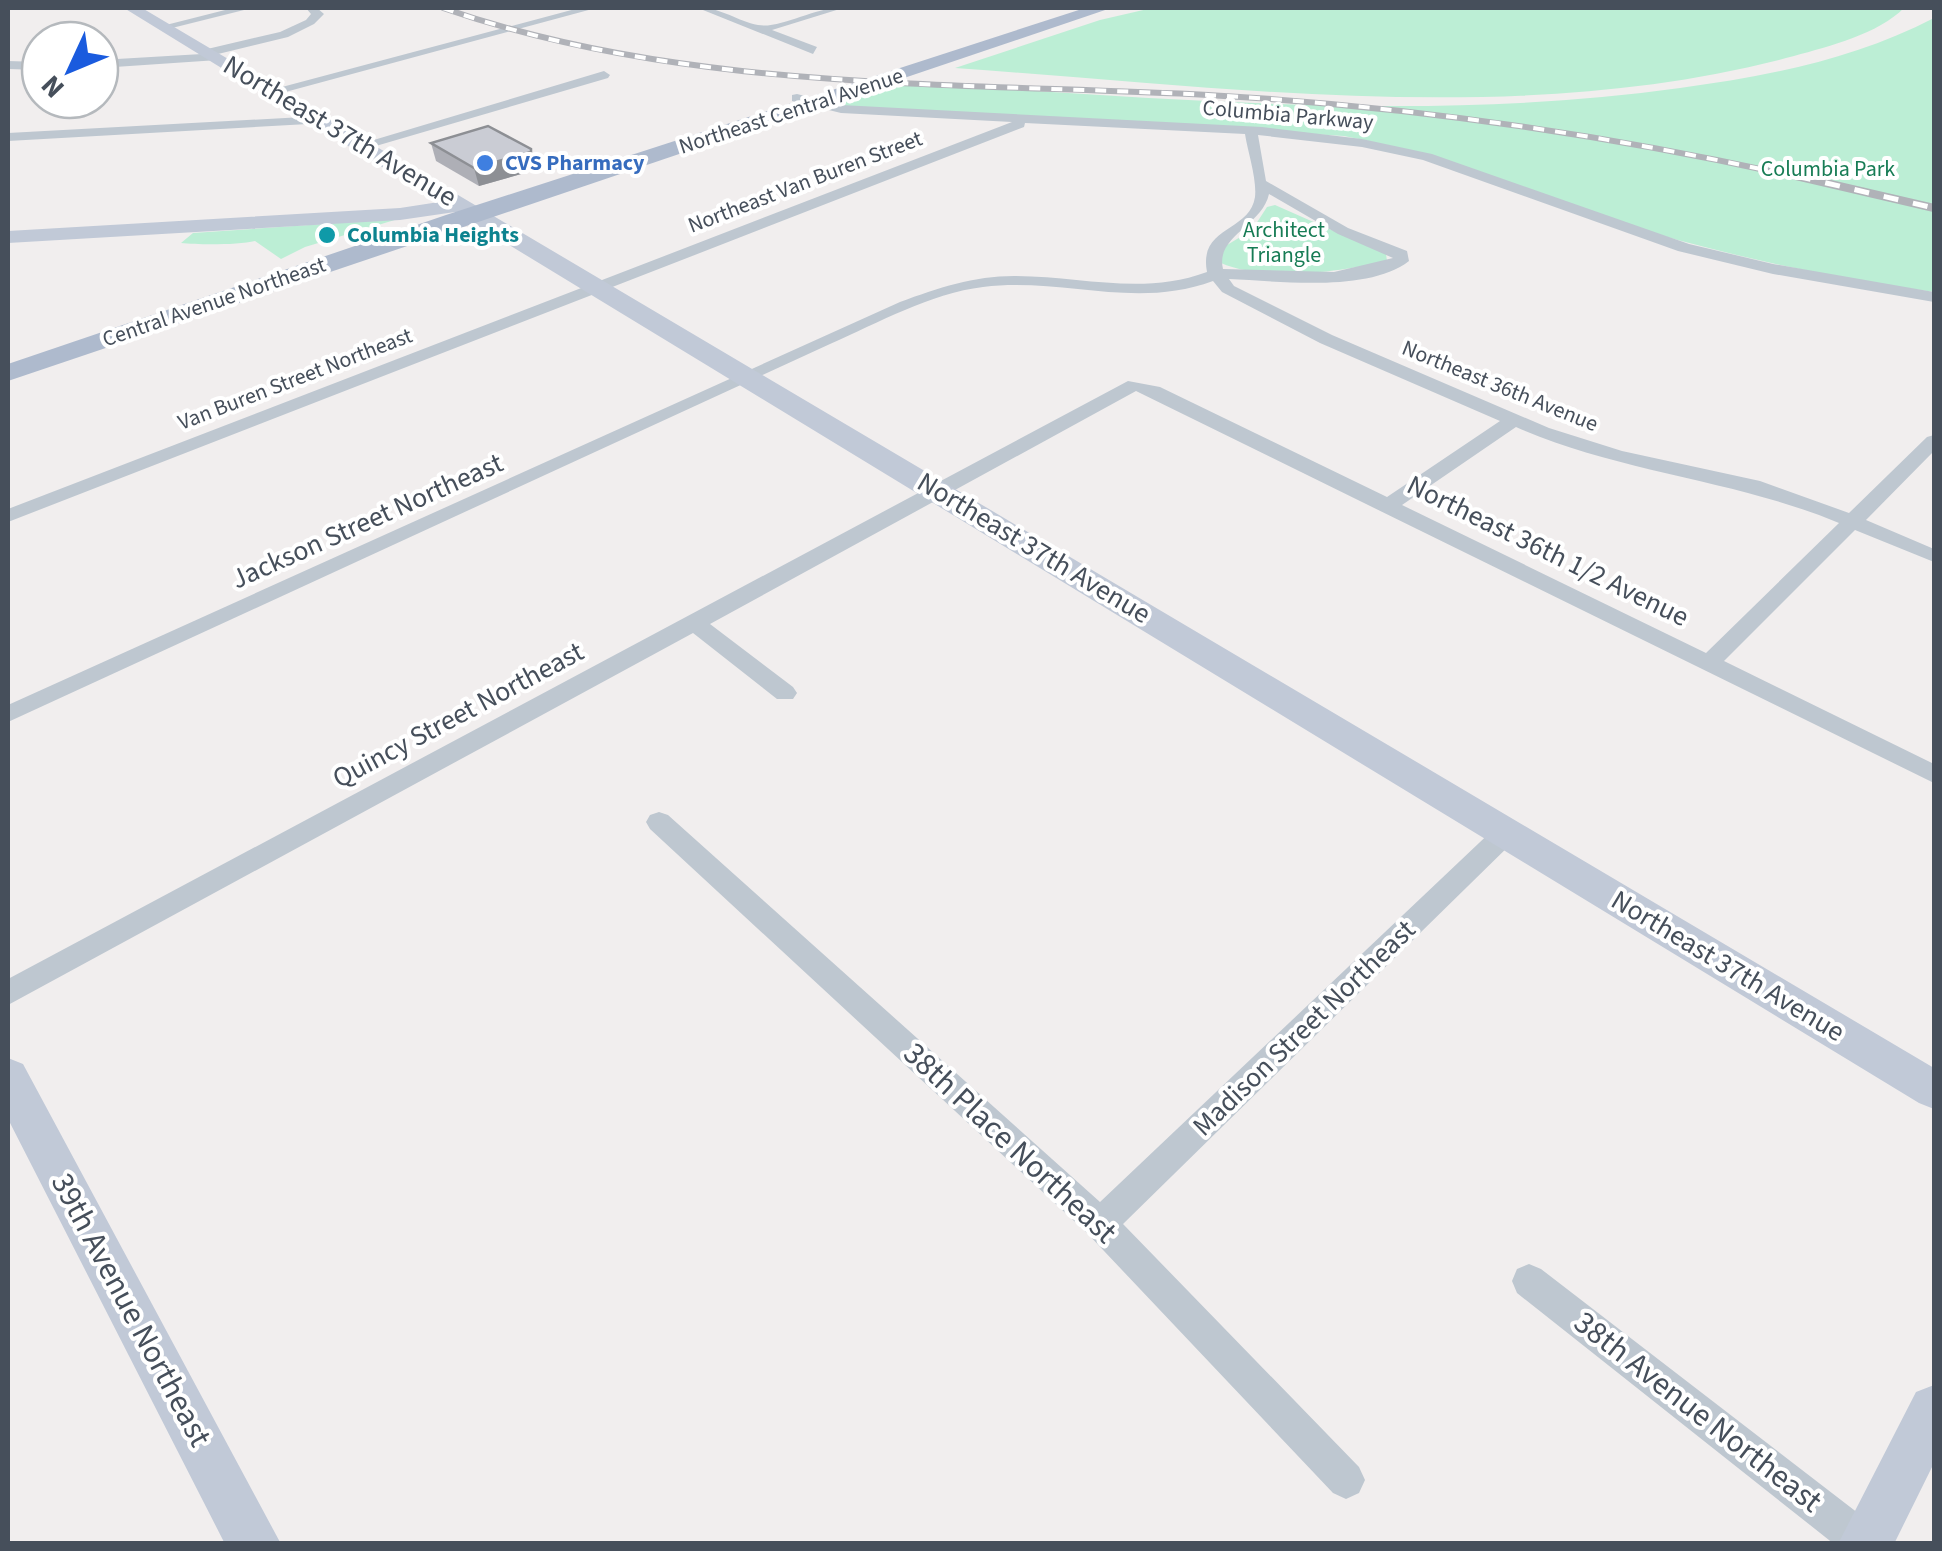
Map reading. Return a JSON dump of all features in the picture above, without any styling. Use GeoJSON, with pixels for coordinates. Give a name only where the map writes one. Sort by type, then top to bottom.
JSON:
{"type":"FeatureCollection","features":[{"type":"Feature","properties":{"kind":"main road","name":"Northeast Central Avenue"},"geometry":{"type":"LineString","coordinates":[[805,101],[1075,8]]}},
{"type":"Feature","properties":{"kind":"main road","name":"Northeast Central Avenue"},"geometry":{"type":"LineString","coordinates":[[471,208],[1102,8]]}},
{"type":"Feature","properties":{"kind":"main road","name":"Central Avenue Northeast"},"geometry":{"type":"LineString","coordinates":[[8,355],[226,290],[276,272],[309,254],[471,208]]}},
{"type":"Feature","properties":{"kind":"main road","name":"Central Avenue Northeast"},"geometry":{"type":"LineString","coordinates":[[8,373],[107,339],[206,296],[471,208]]}},
{"type":"Feature","properties":{"kind":"street","name":"Northeast 37th Avenue"},"geometry":{"type":"LineString","coordinates":[[132,8],[598,284],[1934,1090]]}},
{"type":"Feature","properties":{"kind":"street"},"geometry":{"type":"LineString","coordinates":[[164,26],[246,8]]}},
{"type":"Feature","properties":{"kind":"street"},"geometry":{"type":"LineString","coordinates":[[120,62],[211,55],[298,30],[316,20],[318,14],[311,8]]}},
{"type":"Feature","properties":{"kind":"street"},"geometry":{"type":"LineString","coordinates":[[273,91],[590,8]]}},
{"type":"Feature","properties":{"kind":"street"},"geometry":{"type":"LineString","coordinates":[[704,8],[813,50]]}},
{"type":"Feature","properties":{"kind":"street"},"geometry":{"type":"LineString","coordinates":[[760,30],[837,8]]}},
{"type":"Feature","properties":{"kind":"street"},"geometry":{"type":"LineString","coordinates":[[364,145],[604,75]]}},
{"type":"Feature","properties":{"kind":"street","name":"Columbia Parkway"},"geometry":{"type":"LineString","coordinates":[[805,101],[1029,120],[1251,131],[1394,148],[1684,248],[1790,272],[1934,297]]}},
{"type":"Feature","properties":{"kind":"street"},"geometry":{"type":"LineString","coordinates":[[8,137],[321,120]]}},
{"type":"Feature","properties":{"kind":"street","name":"Northeast Van Buren Street"},"geometry":{"type":"LineString","coordinates":[[598,284],[1029,120]]}},
{"type":"Feature","properties":{"kind":"street"},"geometry":{"type":"LineString","coordinates":[[1222,282],[1212,256],[1216,246],[1254,214],[1262,198],[1251,131]]}},
{"type":"Feature","properties":{"kind":"street","name":"Jackson Street Northeast"},"geometry":{"type":"LineString","coordinates":[[8,714],[748,375],[954,288],[1008,283],[1160,291],[1198,284],[1344,275],[1401,261],[1401,254],[1390,247],[1343,231],[1262,184]]}},
{"type":"Feature","properties":{"kind":"street"},"geometry":{"type":"LineString","coordinates":[[8,236],[471,208]]}},
{"type":"Feature","properties":{"kind":"street","name":"Northeast 36th Avenue"},"geometry":{"type":"LineString","coordinates":[[1222,282],[1326,338],[1514,420],[1579,445],[1754,486],[1934,556]]}},
{"type":"Feature","properties":{"kind":"street","name":"Van Buren Street Northeast"},"geometry":{"type":"LineString","coordinates":[[8,516],[598,284]]}},
{"type":"Feature","properties":{"kind":"street","name":"Quincy Street Northeast"},"geometry":{"type":"LineString","coordinates":[[8,993],[1134,384]]}},
{"type":"Feature","properties":{"kind":"street","name":"Northeast 36th 1/2 Avenue"},"geometry":{"type":"LineString","coordinates":[[1134,384],[1154,390],[1934,774]]}},
{"type":"Feature","properties":{"kind":"street"},"geometry":{"type":"LineString","coordinates":[[1387,506],[1514,420]]}},
{"type":"Feature","properties":{"kind":"street"},"geometry":{"type":"LineString","coordinates":[[1708,663],[1934,441]]}},
{"type":"Feature","properties":{"kind":"street"},"geometry":{"type":"LineString","coordinates":[[693,622],[785,692]]}},
{"type":"Feature","properties":{"kind":"street","name":"38th Place Northeast"},"geometry":{"type":"LineString","coordinates":[[659,822],[1099,1222],[1346,1480]]}},
{"type":"Feature","properties":{"kind":"street","name":"Madison Street Northeast"},"geometry":{"type":"LineString","coordinates":[[1099,1222],[1126,1202],[1506,832]]}},
{"type":"Feature","properties":{"kind":"street","name":"39th Avenue Northeast"},"geometry":{"type":"LineString","coordinates":[[8,1076],[254,1544]]}},
{"type":"Feature","properties":{"kind":"street","name":"38th Avenue Northeast"},"geometry":{"type":"LineString","coordinates":[[1529,1281],[1866,1543]]}},
{"type":"Feature","properties":{"kind":"street"},"geometry":{"type":"LineString","coordinates":[[1866,1543],[1934,1410]]}},
{"type":"Feature","properties":{"kind":"green space"},"geometry":{"type":"Polygon","coordinates":[[[1152,8],[1904,8],[1867,32],[1794,56],[1691,78],[1587,91],[1482,97],[1376,96],[1270,92],[955,68],[1100,20],[1152,8]]]}},
{"type":"Feature","properties":{"kind":"green space","name":"Columbia Park"},"geometry":{"type":"Polygon","coordinates":[[[1934,18],[1934,292],[1812,272],[1693,244],[1413,153],[1344,136],[843,106],[837,102],[838,98],[887,82],[1284,104],[1482,105],[1581,99],[1779,71],[1874,45],[1934,18]]]}},
{"type":"Feature","properties":{"kind":"green space","name":"Architect Triangle"},"geometry":{"type":"Polygon","coordinates":[[[1275,205],[1386,254],[1387,261],[1348,269],[1281,274],[1221,263],[1222,248],[1252,230],[1267,207],[1275,205]]]}},
{"type":"Feature","properties":{"kind":"green space"},"geometry":{"type":"Polygon","coordinates":[[[398,219],[305,247],[281,259],[255,241],[181,243],[193,233],[398,219]]]}},
{"type":"Feature","properties":{"kind":"building"},"geometry":{"type":"Polygon","coordinates":[[[488,126],[531,152],[474,168],[431,143],[488,126]]]}},
{"type":"Feature","properties":{"kind":"railway"},"geometry":{"type":"LineString","coordinates":[[443,8],[535,35],[629,55],[725,69],[919,84],[1208,95],[1359,107],[1584,136],[1807,179]]}},
{"type":"Feature","properties":{"kind":"railway"},"geometry":{"type":"LineString","coordinates":[[1796,176],[1934,208]]}},
{"type":"Feature","properties":{"kind":"place","name":"CVS Pharmacy"},"geometry":{"type":"Point","coordinates":[485,163]}},
{"type":"Feature","properties":{"kind":"place","name":"Columbia Heights"},"geometry":{"type":"Point","coordinates":[327,235]}}]}
